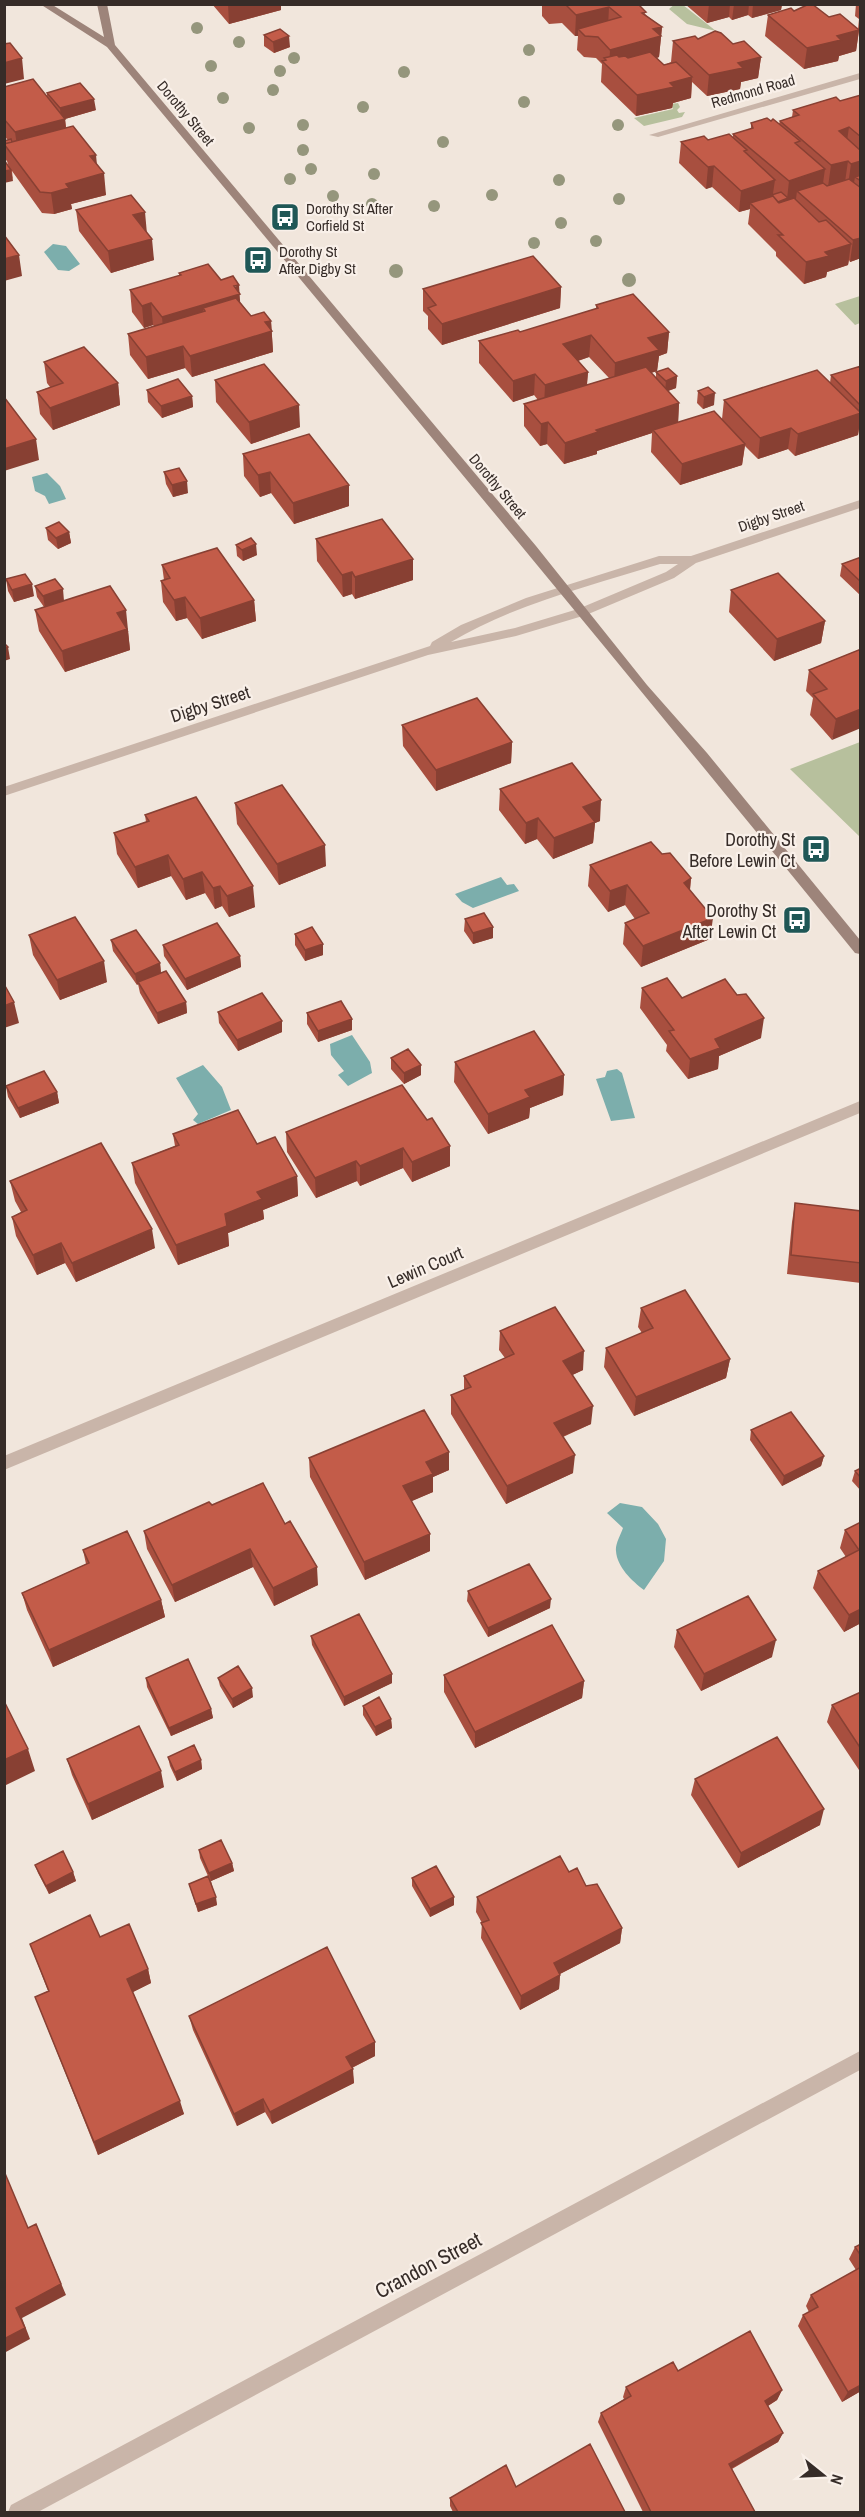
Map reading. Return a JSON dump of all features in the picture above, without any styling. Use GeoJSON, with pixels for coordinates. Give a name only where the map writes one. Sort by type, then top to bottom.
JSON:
{"type":"FeatureCollection","features":[{"type":"Feature","properties":{"kind":"main road","name":"Dorothy Street"},"geometry":{"type":"LineString","coordinates":[[45,4],[110,45],[861,949]]}},
{"type":"Feature","properties":{"kind":"main road","name":"Dorothy Street"},"geometry":{"type":"LineString","coordinates":[[102,4],[110,45]]}},
{"type":"Feature","properties":{"kind":"street","name":"Redmond Road"},"geometry":{"type":"LineString","coordinates":[[654,135],[861,75]]}},
{"type":"Feature","properties":{"kind":"street","name":"Digby Street"},"geometry":{"type":"LineString","coordinates":[[4,792],[426,651],[506,635],[582,612],[670,575],[692,560],[861,504]]}},
{"type":"Feature","properties":{"kind":"street","name":"Digby Street"},"geometry":{"type":"LineString","coordinates":[[426,651],[474,624],[530,601],[659,560],[692,560]]}},
{"type":"Feature","properties":{"kind":"street","name":"Lewin Court"},"geometry":{"type":"LineString","coordinates":[[4,1463],[861,1107]]}},
{"type":"Feature","properties":{"kind":"street","name":"Crandon Street"},"geometry":{"type":"LineString","coordinates":[[18,2512],[861,2060]]}},
{"type":"Feature","properties":{"kind":"green space"},"geometry":{"type":"Polygon","coordinates":[[[675,4],[683,5],[716,31],[687,24],[669,9],[675,4]]]}},
{"type":"Feature","properties":{"kind":"green space"},"geometry":{"type":"Polygon","coordinates":[[[678,103],[679,113],[685,112],[682,117],[644,126],[634,118],[673,109],[670,104],[678,103]]]}},
{"type":"Feature","properties":{"kind":"green space"},"geometry":{"type":"Polygon","coordinates":[[[860,296],[860,323],[855,325],[835,304],[860,296]]]}},
{"type":"Feature","properties":{"kind":"green space"},"geometry":{"type":"Polygon","coordinates":[[[860,742],[860,837],[790,769],[860,742]]]}},
{"type":"Feature","properties":{"kind":"water"},"geometry":{"type":"Polygon","coordinates":[[[53,244],[66,246],[80,264],[69,271],[58,270],[44,252],[53,244]]]}},
{"type":"Feature","properties":{"kind":"water"},"geometry":{"type":"Polygon","coordinates":[[[47,473],[60,486],[66,499],[49,504],[45,496],[35,491],[32,477],[47,473]]]}},
{"type":"Feature","properties":{"kind":"water"},"geometry":{"type":"Polygon","coordinates":[[[501,877],[507,885],[514,884],[519,891],[473,908],[462,902],[455,894],[501,877]]]}},
{"type":"Feature","properties":{"kind":"water"},"geometry":{"type":"Polygon","coordinates":[[[352,1035],[370,1062],[372,1073],[348,1086],[338,1075],[344,1071],[331,1055],[330,1044],[352,1035]]]}},
{"type":"Feature","properties":{"kind":"water"},"geometry":{"type":"Polygon","coordinates":[[[203,1065],[222,1087],[231,1110],[198,1124],[193,1120],[198,1114],[176,1078],[203,1065]]]}},
{"type":"Feature","properties":{"kind":"water"},"geometry":{"type":"Polygon","coordinates":[[[617,1069],[622,1073],[635,1118],[611,1121],[596,1079],[605,1077],[607,1071],[617,1069]]]}},
{"type":"Feature","properties":{"kind":"water"},"geometry":{"type":"Polygon","coordinates":[[[620,1503],[642,1507],[658,1524],[666,1539],[664,1561],[644,1590],[626,1573],[617,1557],[616,1545],[623,1528],[607,1513],[620,1503]]]}},
{"type":"Feature","properties":{"kind":"building"},"geometry":{"type":"Polygon","coordinates":[[[565,4],[638,4],[646,12],[642,13],[662,27],[653,29],[661,36],[610,50],[598,37],[585,36],[578,29],[621,17],[609,7],[576,15],[565,4]]]}},
{"type":"Feature","properties":{"kind":"building"},"geometry":{"type":"Polygon","coordinates":[[[809,4],[829,17],[840,14],[859,30],[837,36],[841,40],[807,48],[768,15],[791,8],[794,11],[809,4]]]}},
{"type":"Feature","properties":{"kind":"building"},"geometry":{"type":"Polygon","coordinates":[[[280,29],[289,36],[273,42],[264,35],[280,29]]]}},
{"type":"Feature","properties":{"kind":"building"},"geometry":{"type":"Polygon","coordinates":[[[715,31],[721,33],[733,44],[744,41],[761,57],[738,63],[743,68],[709,75],[673,41],[695,36],[698,39],[715,31]]]}},
{"type":"Feature","properties":{"kind":"building"},"geometry":{"type":"Polygon","coordinates":[[[10,43],[22,58],[4,63],[4,44],[10,43]]]}},
{"type":"Feature","properties":{"kind":"building"},"geometry":{"type":"Polygon","coordinates":[[[650,52],[664,65],[676,62],[692,77],[670,83],[674,87],[637,95],[602,61],[606,60],[604,58],[617,55],[628,58],[650,52]]]}},
{"type":"Feature","properties":{"kind":"building"},"geometry":{"type":"Polygon","coordinates":[[[33,79],[65,119],[15,132],[4,119],[4,87],[33,79]]]}},
{"type":"Feature","properties":{"kind":"building"},"geometry":{"type":"Polygon","coordinates":[[[80,83],[94,99],[60,108],[47,93],[80,83]]]}},
{"type":"Feature","properties":{"kind":"building"},"geometry":{"type":"Polygon","coordinates":[[[861,95],[861,137],[849,127],[839,131],[861,151],[861,161],[831,165],[780,121],[799,115],[793,110],[836,97],[840,101],[861,95]]]}},
{"type":"Feature","properties":{"kind":"building"},"geometry":{"type":"Polygon","coordinates":[[[767,118],[771,121],[773,119],[800,141],[795,143],[825,169],[789,181],[733,134],[753,128],[751,123],[767,118]]]}},
{"type":"Feature","properties":{"kind":"building"},"geometry":{"type":"Polygon","coordinates":[[[73,126],[96,155],[90,156],[104,173],[66,184],[69,188],[51,193],[40,192],[4,144],[73,126]]]}},
{"type":"Feature","properties":{"kind":"building"},"geometry":{"type":"Polygon","coordinates":[[[729,134],[775,180],[741,191],[714,166],[708,167],[681,142],[704,136],[708,140],[729,134]]]}},
{"type":"Feature","properties":{"kind":"building"},"geometry":{"type":"Polygon","coordinates":[[[11,139],[12,142],[4,144],[4,141],[11,139]]]}},
{"type":"Feature","properties":{"kind":"building"},"geometry":{"type":"Polygon","coordinates":[[[4,160],[11,170],[4,171],[4,160]]]}},
{"type":"Feature","properties":{"kind":"building"},"geometry":{"type":"Polygon","coordinates":[[[849,179],[861,188],[861,238],[853,240],[797,191],[823,183],[827,186],[849,179]]]}},
{"type":"Feature","properties":{"kind":"building"},"geometry":{"type":"Polygon","coordinates":[[[781,192],[788,198],[778,202],[773,196],[768,196],[781,192]]]}},
{"type":"Feature","properties":{"kind":"building"},"geometry":{"type":"Polygon","coordinates":[[[131,195],[145,212],[133,215],[152,239],[108,251],[76,210],[131,195]]]}},
{"type":"Feature","properties":{"kind":"building"},"geometry":{"type":"Polygon","coordinates":[[[773,196],[779,203],[794,198],[819,222],[826,220],[851,244],[825,252],[829,256],[806,262],[778,235],[783,235],[750,203],[773,196]]]}},
{"type":"Feature","properties":{"kind":"building"},"geometry":{"type":"Polygon","coordinates":[[[4,235],[19,255],[4,259],[4,235]]]}},
{"type":"Feature","properties":{"kind":"building"},"geometry":{"type":"Polygon","coordinates":[[[533,256],[561,287],[442,324],[428,308],[436,305],[423,289],[533,256]]]}},
{"type":"Feature","properties":{"kind":"building"},"geometry":{"type":"Polygon","coordinates":[[[208,264],[221,280],[233,276],[239,285],[234,286],[240,294],[162,317],[151,303],[142,306],[130,290],[181,275],[179,273],[208,264]]]}},
{"type":"Feature","properties":{"kind":"building"},"geometry":{"type":"Polygon","coordinates":[[[633,294],[669,332],[648,338],[659,350],[615,363],[591,335],[563,344],[588,372],[545,385],[535,374],[513,381],[479,341],[518,330],[520,332],[598,308],[596,305],[633,294]]]}},
{"type":"Feature","properties":{"kind":"building"},"geometry":{"type":"Polygon","coordinates":[[[236,298],[251,316],[264,312],[271,321],[265,322],[272,331],[190,356],[183,346],[146,357],[128,334],[205,311],[203,308],[236,298]]]}},
{"type":"Feature","properties":{"kind":"building"},"geometry":{"type":"Polygon","coordinates":[[[84,347],[118,383],[50,408],[37,392],[63,383],[44,362],[84,347]]]}},
{"type":"Feature","properties":{"kind":"building"},"geometry":{"type":"Polygon","coordinates":[[[264,364],[299,405],[249,422],[215,380],[264,364]]]}},
{"type":"Feature","properties":{"kind":"building"},"geometry":{"type":"Polygon","coordinates":[[[861,366],[861,406],[831,375],[861,366]]]}},
{"type":"Feature","properties":{"kind":"building"},"geometry":{"type":"Polygon","coordinates":[[[646,367],[679,403],[596,430],[598,432],[565,443],[548,422],[541,424],[524,404],[646,367]]]}},
{"type":"Feature","properties":{"kind":"building"},"geometry":{"type":"Polygon","coordinates":[[[668,368],[677,376],[666,381],[656,372],[668,368]]]}},
{"type":"Feature","properties":{"kind":"building"},"geometry":{"type":"Polygon","coordinates":[[[817,370],[861,413],[798,434],[791,428],[760,438],[724,400],[817,370]]]}},
{"type":"Feature","properties":{"kind":"building"},"geometry":{"type":"Polygon","coordinates":[[[178,379],[192,396],[161,406],[147,390],[178,379]]]}},
{"type":"Feature","properties":{"kind":"building"},"geometry":{"type":"Polygon","coordinates":[[[708,387],[715,393],[704,397],[698,391],[708,387]]]}},
{"type":"Feature","properties":{"kind":"building"},"geometry":{"type":"Polygon","coordinates":[[[4,397],[36,439],[4,449],[4,397]]]}},
{"type":"Feature","properties":{"kind":"building"},"geometry":{"type":"Polygon","coordinates":[[[714,411],[745,444],[682,464],[653,430],[714,411]]]}},
{"type":"Feature","properties":{"kind":"building"},"geometry":{"type":"Polygon","coordinates":[[[309,434],[349,485],[293,503],[270,472],[258,475],[243,454],[309,434]]]}},
{"type":"Feature","properties":{"kind":"building"},"geometry":{"type":"Polygon","coordinates":[[[179,468],[187,481],[172,485],[164,472],[179,468]]]}},
{"type":"Feature","properties":{"kind":"building"},"geometry":{"type":"Polygon","coordinates":[[[382,519],[413,559],[355,577],[352,572],[342,575],[316,539],[382,519]]]}},
{"type":"Feature","properties":{"kind":"building"},"geometry":{"type":"Polygon","coordinates":[[[59,522],[69,532],[56,538],[46,528],[59,522]]]}},
{"type":"Feature","properties":{"kind":"building"},"geometry":{"type":"Polygon","coordinates":[[[251,538],[256,544],[242,550],[236,545],[251,538]]]}},
{"type":"Feature","properties":{"kind":"building"},"geometry":{"type":"Polygon","coordinates":[[[217,548],[254,600],[200,618],[185,597],[174,600],[161,581],[170,578],[162,565],[217,548]]]}},
{"type":"Feature","properties":{"kind":"building"},"geometry":{"type":"Polygon","coordinates":[[[861,557],[861,582],[842,564],[861,557]]]}},
{"type":"Feature","properties":{"kind":"building"},"geometry":{"type":"Polygon","coordinates":[[[778,573],[825,621],[777,639],[731,590],[778,573]]]}},
{"type":"Feature","properties":{"kind":"building"},"geometry":{"type":"Polygon","coordinates":[[[25,574],[32,584],[12,590],[6,579],[25,574]]]}},
{"type":"Feature","properties":{"kind":"building"},"geometry":{"type":"Polygon","coordinates":[[[55,579],[63,589],[43,596],[35,586],[55,579]]]}},
{"type":"Feature","properties":{"kind":"building"},"geometry":{"type":"Polygon","coordinates":[[[110,586],[126,610],[117,613],[127,629],[62,651],[35,610],[110,586]]]}},
{"type":"Feature","properties":{"kind":"building"},"geometry":{"type":"Polygon","coordinates":[[[861,649],[861,709],[836,719],[813,694],[827,689],[809,670],[861,649]]]}},
{"type":"Feature","properties":{"kind":"building"},"geometry":{"type":"Polygon","coordinates":[[[477,698],[512,742],[436,770],[402,725],[477,698]]]}},
{"type":"Feature","properties":{"kind":"building"},"geometry":{"type":"Polygon","coordinates":[[[572,763],[601,800],[583,807],[595,822],[554,838],[538,818],[526,823],[500,789],[572,763]]]}},
{"type":"Feature","properties":{"kind":"building"},"geometry":{"type":"Polygon","coordinates":[[[282,785],[325,845],[277,864],[235,803],[282,785]]]}},
{"type":"Feature","properties":{"kind":"building"},"geometry":{"type":"Polygon","coordinates":[[[196,797],[253,886],[227,896],[220,886],[213,888],[202,872],[183,879],[168,855],[135,867],[114,833],[149,821],[145,815],[196,797]]]}},
{"type":"Feature","properties":{"kind":"building"},"geometry":{"type":"Polygon","coordinates":[[[651,842],[662,854],[670,853],[691,878],[684,883],[713,918],[643,946],[625,923],[649,913],[627,885],[610,891],[590,865],[651,842]]]}},
{"type":"Feature","properties":{"kind":"building"},"geometry":{"type":"Polygon","coordinates":[[[484,913],[493,927],[473,933],[465,919],[484,913]]]}},
{"type":"Feature","properties":{"kind":"building"},"geometry":{"type":"Polygon","coordinates":[[[75,917],[104,961],[57,980],[29,935],[75,917]]]}},
{"type":"Feature","properties":{"kind":"building"},"geometry":{"type":"Polygon","coordinates":[[[217,923],[240,956],[185,979],[163,945],[217,923]]]}},
{"type":"Feature","properties":{"kind":"building"},"geometry":{"type":"Polygon","coordinates":[[[312,927],[323,944],[305,950],[295,934],[312,927]]]}},
{"type":"Feature","properties":{"kind":"building"},"geometry":{"type":"Polygon","coordinates":[[[136,930],[160,963],[135,974],[111,940],[136,930]]]}},
{"type":"Feature","properties":{"kind":"building"},"geometry":{"type":"Polygon","coordinates":[[[166,971],[186,1002],[157,1013],[138,982],[166,971]]]}},
{"type":"Feature","properties":{"kind":"building"},"geometry":{"type":"Polygon","coordinates":[[[667,978],[682,998],[725,979],[737,995],[746,994],[764,1018],[715,1039],[720,1048],[690,1059],[669,1031],[674,1030],[642,988],[667,978]]]}},
{"type":"Feature","properties":{"kind":"building"},"geometry":{"type":"Polygon","coordinates":[[[4,984],[14,1002],[4,1006],[4,984]]]}},
{"type":"Feature","properties":{"kind":"building"},"geometry":{"type":"Polygon","coordinates":[[[262,993],[282,1021],[237,1040],[218,1012],[262,993]]]}},
{"type":"Feature","properties":{"kind":"building"},"geometry":{"type":"Polygon","coordinates":[[[341,1001],[352,1019],[318,1031],[307,1013],[341,1001]]]}},
{"type":"Feature","properties":{"kind":"building"},"geometry":{"type":"Polygon","coordinates":[[[534,1031],[564,1075],[525,1090],[530,1097],[488,1114],[455,1062],[534,1031]]]}},
{"type":"Feature","properties":{"kind":"building"},"geometry":{"type":"Polygon","coordinates":[[[408,1049],[421,1065],[404,1073],[391,1058],[408,1049]]]}},
{"type":"Feature","properties":{"kind":"building"},"geometry":{"type":"Polygon","coordinates":[[[44,1071],[57,1092],[18,1108],[6,1086],[44,1071]]]}},
{"type":"Feature","properties":{"kind":"building"},"geometry":{"type":"Polygon","coordinates":[[[402,1085],[427,1120],[432,1118],[450,1146],[412,1162],[403,1148],[360,1166],[356,1161],[315,1178],[286,1132],[402,1085]]]}},
{"type":"Feature","properties":{"kind":"building"},"geometry":{"type":"Polygon","coordinates":[[[238,1110],[257,1144],[275,1137],[297,1176],[257,1192],[262,1199],[225,1214],[227,1226],[176,1245],[132,1163],[179,1145],[173,1134],[238,1110]]]}},
{"type":"Feature","properties":{"kind":"building"},"geometry":{"type":"Polygon","coordinates":[[[101,1143],[152,1229],[72,1263],[61,1243],[33,1255],[12,1217],[27,1210],[10,1181],[101,1143]]]}},
{"type":"Feature","properties":{"kind":"building"},"geometry":{"type":"Polygon","coordinates":[[[795,1203],[861,1211],[861,1263],[791,1255],[795,1203]]]}},
{"type":"Feature","properties":{"kind":"building"},"geometry":{"type":"Polygon","coordinates":[[[685,1290],[730,1359],[636,1397],[606,1348],[653,1328],[641,1308],[685,1290]]]}},
{"type":"Feature","properties":{"kind":"building"},"geometry":{"type":"Polygon","coordinates":[[[555,1307],[584,1351],[563,1361],[593,1406],[554,1423],[575,1455],[507,1486],[451,1395],[471,1387],[464,1376],[514,1354],[500,1331],[555,1307]]]}},
{"type":"Feature","properties":{"kind":"building"},"geometry":{"type":"Polygon","coordinates":[[[424,1410],[449,1452],[426,1462],[433,1474],[403,1486],[430,1534],[364,1562],[309,1458],[424,1410]]]}},
{"type":"Feature","properties":{"kind":"building"},"geometry":{"type":"Polygon","coordinates":[[[791,1412],[824,1456],[784,1476],[751,1430],[791,1412]]]}},
{"type":"Feature","properties":{"kind":"building"},"geometry":{"type":"Polygon","coordinates":[[[861,1468],[861,1478],[855,1471],[861,1468]]]}},
{"type":"Feature","properties":{"kind":"building"},"geometry":{"type":"Polygon","coordinates":[[[263,1483],[285,1524],[290,1521],[317,1567],[273,1588],[250,1549],[172,1585],[144,1531],[209,1502],[212,1505],[263,1483]]]}},
{"type":"Feature","properties":{"kind":"building"},"geometry":{"type":"Polygon","coordinates":[[[861,1522],[861,1609],[849,1615],[818,1571],[859,1550],[845,1530],[861,1522]]]}},
{"type":"Feature","properties":{"kind":"building"},"geometry":{"type":"Polygon","coordinates":[[[127,1531],[161,1600],[49,1650],[22,1593],[89,1563],[83,1550],[127,1531]]]}},
{"type":"Feature","properties":{"kind":"building"},"geometry":{"type":"Polygon","coordinates":[[[529,1564],[551,1599],[488,1628],[468,1591],[529,1564]]]}},
{"type":"Feature","properties":{"kind":"building"},"geometry":{"type":"Polygon","coordinates":[[[748,1596],[776,1640],[704,1674],[677,1630],[748,1596]]]}},
{"type":"Feature","properties":{"kind":"building"},"geometry":{"type":"Polygon","coordinates":[[[359,1614],[392,1674],[344,1697],[311,1636],[359,1614]]]}},
{"type":"Feature","properties":{"kind":"building"},"geometry":{"type":"Polygon","coordinates":[[[552,1625],[584,1681],[475,1732],[444,1675],[552,1625]]]}},
{"type":"Feature","properties":{"kind":"building"},"geometry":{"type":"Polygon","coordinates":[[[188,1659],[211,1709],[169,1728],[146,1678],[188,1659]]]}},
{"type":"Feature","properties":{"kind":"building"},"geometry":{"type":"Polygon","coordinates":[[[238,1666],[252,1688],[232,1699],[218,1678],[238,1666]]]}},
{"type":"Feature","properties":{"kind":"building"},"geometry":{"type":"Polygon","coordinates":[[[861,1692],[861,1749],[832,1705],[861,1692]]]}},
{"type":"Feature","properties":{"kind":"building"},"geometry":{"type":"Polygon","coordinates":[[[379,1697],[391,1719],[375,1727],[363,1706],[379,1697]]]}},
{"type":"Feature","properties":{"kind":"building"},"geometry":{"type":"Polygon","coordinates":[[[4,1701],[28,1749],[4,1760],[4,1701]]]}},
{"type":"Feature","properties":{"kind":"building"},"geometry":{"type":"Polygon","coordinates":[[[139,1726],[161,1771],[88,1804],[67,1759],[139,1726]]]}},
{"type":"Feature","properties":{"kind":"building"},"geometry":{"type":"Polygon","coordinates":[[[777,1737],[824,1809],[741,1853],[695,1779],[777,1737]]]}},
{"type":"Feature","properties":{"kind":"building"},"geometry":{"type":"Polygon","coordinates":[[[194,1745],[201,1760],[175,1772],[168,1757],[194,1745]]]}},
{"type":"Feature","properties":{"kind":"building"},"geometry":{"type":"Polygon","coordinates":[[[221,1840],[232,1863],[209,1873],[199,1850],[221,1840]]]}},
{"type":"Feature","properties":{"kind":"building"},"geometry":{"type":"Polygon","coordinates":[[[63,1851],[73,1872],[46,1886],[35,1865],[63,1851]]]}},
{"type":"Feature","properties":{"kind":"building"},"geometry":{"type":"Polygon","coordinates":[[[560,1856],[569,1872],[577,1868],[586,1886],[597,1884],[622,1928],[554,1963],[560,1975],[521,1996],[481,1923],[489,1920],[477,1897],[560,1856]]]}},
{"type":"Feature","properties":{"kind":"building"},"geometry":{"type":"Polygon","coordinates":[[[436,1866],[454,1897],[430,1909],[412,1878],[436,1866]]]}},
{"type":"Feature","properties":{"kind":"building"},"geometry":{"type":"Polygon","coordinates":[[[208,1876],[216,1897],[196,1904],[189,1884],[208,1876]]]}},
{"type":"Feature","properties":{"kind":"building"},"geometry":{"type":"Polygon","coordinates":[[[90,1915],[100,1937],[129,1924],[148,1969],[127,1979],[180,2101],[94,2142],[35,1997],[49,1991],[30,1944],[90,1915]]]}},
{"type":"Feature","properties":{"kind":"building"},"geometry":{"type":"Polygon","coordinates":[[[327,1947],[375,2042],[346,2057],[353,2069],[270,2112],[263,2099],[234,2114],[189,2016],[327,1947]]]}},
{"type":"Feature","properties":{"kind":"building"},"geometry":{"type":"Polygon","coordinates":[[[4,2171],[28,2228],[36,2224],[61,2284],[16,2308],[25,2328],[4,2339],[4,2171]]]}},
{"type":"Feature","properties":{"kind":"building"},"geometry":{"type":"Polygon","coordinates":[[[861,2244],[861,2256],[855,2247],[861,2244]]]}},
{"type":"Feature","properties":{"kind":"building"},"geometry":{"type":"Polygon","coordinates":[[[861,2267],[861,2385],[848,2392],[803,2315],[818,2307],[811,2295],[861,2267]]]}},
{"type":"Feature","properties":{"kind":"building"},"geometry":{"type":"Polygon","coordinates":[[[750,2331],[782,2390],[765,2401],[783,2433],[729,2464],[755,2512],[651,2512],[601,2413],[631,2396],[626,2387],[673,2362],[678,2371],[750,2331]]]}},
{"type":"Feature","properties":{"kind":"building"},"geometry":{"type":"Polygon","coordinates":[[[590,2444],[625,2512],[458,2512],[450,2498],[506,2465],[516,2487],[590,2444]]]}},
{"type":"Feature","properties":{"kind":"place","name":"Dorothy St After Corfield St"},"geometry":{"type":"Point","coordinates":[285,217]}},
{"type":"Feature","properties":{"kind":"place","name":"Dorothy St After Digby St"},"geometry":{"type":"Point","coordinates":[258,260]}},
{"type":"Feature","properties":{"kind":"place","name":"Dorothy St Before Lewin Ct"},"geometry":{"type":"Point","coordinates":[816,849]}},
{"type":"Feature","properties":{"kind":"place","name":"Dorothy St After Lewin Ct"},"geometry":{"type":"Point","coordinates":[797,920]}}]}
